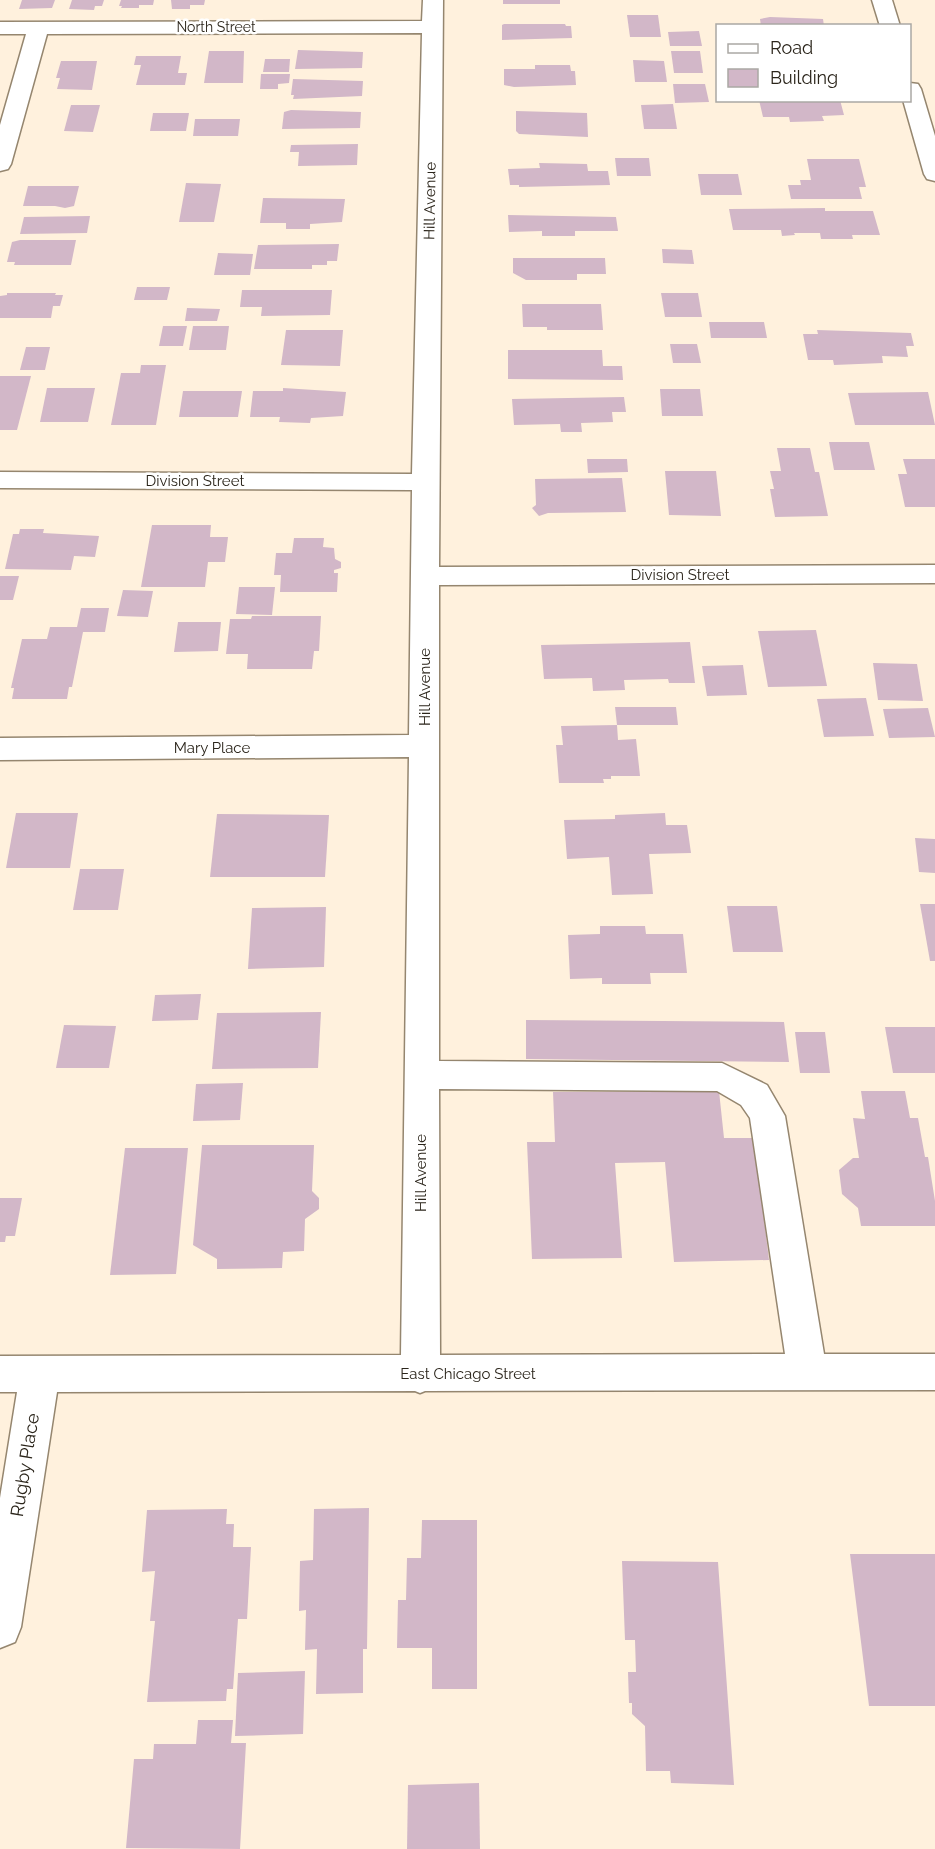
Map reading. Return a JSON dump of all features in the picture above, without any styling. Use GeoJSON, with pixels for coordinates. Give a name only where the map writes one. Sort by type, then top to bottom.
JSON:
{"type":"FeatureCollection","features":[{"type":"Feature","properties":{"kind":"street"},"geometry":{"type":"LineString","coordinates":[[882,0],[889,24]]}},
{"type":"Feature","properties":{"kind":"street","name":"North Street"},"geometry":{"type":"LineString","coordinates":[[0,28],[433,13]]}},
{"type":"Feature","properties":{"kind":"street","name":"Hill Avenue"},"geometry":{"type":"LineString","coordinates":[[420,1375],[425,576],[433,13]]}},
{"type":"Feature","properties":{"kind":"street"},"geometry":{"type":"LineString","coordinates":[[0,164],[38,28]]}},
{"type":"Feature","properties":{"kind":"street"},"geometry":{"type":"LineString","coordinates":[[915,84],[935,174]]}},
{"type":"Feature","properties":{"kind":"street","name":"Division Street"},"geometry":{"type":"LineString","coordinates":[[0,480],[426,482]]}},
{"type":"Feature","properties":{"kind":"street","name":"Division Street"},"geometry":{"type":"LineString","coordinates":[[425,576],[935,574]]}},
{"type":"Feature","properties":{"kind":"street","name":"Mary Place"},"geometry":{"type":"LineString","coordinates":[[0,749],[424,746]]}},
{"type":"Feature","properties":{"kind":"street"},"geometry":{"type":"LineString","coordinates":[[422,1075],[722,1077],[754,1095],[767,1116],[807,1373]]}},
{"type":"Feature","properties":{"kind":"street","name":"East Chicago Street"},"geometry":{"type":"LineString","coordinates":[[0,1374],[420,1375],[935,1372]]}},
{"type":"Feature","properties":{"kind":"street","name":"Rugby Place"},"geometry":{"type":"LineString","coordinates":[[0,1627],[40,1374]]}},
{"type":"Feature","properties":{"kind":"building"},"geometry":{"type":"Polygon","coordinates":[[[22,0],[55,0],[52,8],[19,9],[22,0]]]}},
{"type":"Feature","properties":{"kind":"building"},"geometry":{"type":"Polygon","coordinates":[[[72,0],[104,0],[102,6],[95,6],[94,10],[69,9],[72,0]]]}},
{"type":"Feature","properties":{"kind":"building"},"geometry":{"type":"Polygon","coordinates":[[[121,0],[154,0],[153,5],[121,8],[122,6],[119,6],[121,0]]]}},
{"type":"Feature","properties":{"kind":"building"},"geometry":{"type":"Polygon","coordinates":[[[171,0],[205,0],[204,5],[190,5],[190,9],[172,9],[171,0]]]}},
{"type":"Feature","properties":{"kind":"building"},"geometry":{"type":"Polygon","coordinates":[[[503,0],[560,0],[560,4],[503,4],[503,0]]]}},
{"type":"Feature","properties":{"kind":"building"},"geometry":{"type":"Polygon","coordinates":[[[627,15],[658,15],[661,37],[630,37],[627,15]]]}},
{"type":"Feature","properties":{"kind":"building"},"geometry":{"type":"Polygon","coordinates":[[[770,17],[823,19],[824,24],[761,24],[760,19],[770,17]]]}},
{"type":"Feature","properties":{"kind":"building"},"geometry":{"type":"Polygon","coordinates":[[[565,24],[571,26],[572,38],[502,40],[502,25],[565,24]]]}},
{"type":"Feature","properties":{"kind":"building"},"geometry":{"type":"Polygon","coordinates":[[[699,31],[702,46],[670,46],[668,32],[699,31]]]}},
{"type":"Feature","properties":{"kind":"building"},"geometry":{"type":"Polygon","coordinates":[[[298,50],[363,52],[362,68],[295,69],[298,50]]]}},
{"type":"Feature","properties":{"kind":"building"},"geometry":{"type":"Polygon","coordinates":[[[209,51],[244,51],[243,83],[204,83],[209,51]]]}},
{"type":"Feature","properties":{"kind":"building"},"geometry":{"type":"Polygon","coordinates":[[[671,51],[700,51],[703,73],[674,73],[671,51]]]}},
{"type":"Feature","properties":{"kind":"building"},"geometry":{"type":"Polygon","coordinates":[[[136,56],[181,56],[178,73],[187,73],[185,85],[136,85],[141,65],[134,65],[136,56]]]}},
{"type":"Feature","properties":{"kind":"building"},"geometry":{"type":"Polygon","coordinates":[[[265,59],[290,59],[289,72],[263,72],[265,59]]]}},
{"type":"Feature","properties":{"kind":"building"},"geometry":{"type":"Polygon","coordinates":[[[633,60],[664,61],[667,82],[635,82],[633,60]]]}},
{"type":"Feature","properties":{"kind":"building"},"geometry":{"type":"Polygon","coordinates":[[[61,61],[97,61],[92,90],[57,89],[60,78],[56,78],[61,61]]]}},
{"type":"Feature","properties":{"kind":"building"},"geometry":{"type":"Polygon","coordinates":[[[535,65],[570,65],[571,71],[575,71],[576,85],[514,87],[504,85],[504,69],[535,69],[535,65]]]}},
{"type":"Feature","properties":{"kind":"building"},"geometry":{"type":"Polygon","coordinates":[[[261,74],[290,74],[289,83],[278,84],[278,89],[260,89],[261,74]]]}},
{"type":"Feature","properties":{"kind":"building"},"geometry":{"type":"Polygon","coordinates":[[[293,79],[363,81],[362,96],[293,99],[294,95],[291,95],[293,79]]]}},
{"type":"Feature","properties":{"kind":"building"},"geometry":{"type":"Polygon","coordinates":[[[673,84],[705,84],[709,102],[675,103],[673,84]]]}},
{"type":"Feature","properties":{"kind":"building"},"geometry":{"type":"Polygon","coordinates":[[[759,102],[841,102],[844,115],[822,116],[824,121],[790,122],[789,117],[763,117],[759,102]]]}},
{"type":"Feature","properties":{"kind":"building"},"geometry":{"type":"Polygon","coordinates":[[[673,104],[677,129],[644,129],[641,105],[673,104]]]}},
{"type":"Feature","properties":{"kind":"building"},"geometry":{"type":"Polygon","coordinates":[[[71,105],[100,105],[93,132],[64,131],[71,105]]]}},
{"type":"Feature","properties":{"kind":"building"},"geometry":{"type":"Polygon","coordinates":[[[291,110],[361,112],[360,128],[282,129],[284,112],[291,110]]]}},
{"type":"Feature","properties":{"kind":"building"},"geometry":{"type":"Polygon","coordinates":[[[516,111],[587,113],[588,137],[519,134],[516,131],[516,111]]]}},
{"type":"Feature","properties":{"kind":"building"},"geometry":{"type":"Polygon","coordinates":[[[153,113],[189,113],[186,131],[150,131],[153,113]]]}},
{"type":"Feature","properties":{"kind":"building"},"geometry":{"type":"Polygon","coordinates":[[[195,119],[240,119],[238,136],[193,136],[195,119]]]}},
{"type":"Feature","properties":{"kind":"building"},"geometry":{"type":"Polygon","coordinates":[[[358,144],[357,165],[298,166],[299,152],[290,152],[291,145],[358,144]]]}},
{"type":"Feature","properties":{"kind":"building"},"geometry":{"type":"Polygon","coordinates":[[[615,158],[649,158],[651,176],[617,176],[615,158]]]}},
{"type":"Feature","properties":{"kind":"building"},"geometry":{"type":"Polygon","coordinates":[[[807,159],[859,159],[866,187],[859,187],[862,199],[791,199],[788,185],[801,185],[800,180],[811,180],[807,159]]]}},
{"type":"Feature","properties":{"kind":"building"},"geometry":{"type":"Polygon","coordinates":[[[539,163],[587,164],[588,171],[608,171],[610,185],[519,187],[519,185],[510,185],[508,169],[540,168],[539,163]]]}},
{"type":"Feature","properties":{"kind":"building"},"geometry":{"type":"Polygon","coordinates":[[[698,174],[738,174],[742,195],[701,195],[698,174]]]}},
{"type":"Feature","properties":{"kind":"building"},"geometry":{"type":"Polygon","coordinates":[[[186,183],[221,184],[214,222],[179,222],[186,183]]]}},
{"type":"Feature","properties":{"kind":"building"},"geometry":{"type":"Polygon","coordinates":[[[28,186],[79,186],[74,206],[65,208],[23,206],[28,186]]]}},
{"type":"Feature","properties":{"kind":"building"},"geometry":{"type":"Polygon","coordinates":[[[263,198],[345,199],[342,222],[310,224],[310,229],[286,229],[286,223],[260,223],[263,198]]]}},
{"type":"Feature","properties":{"kind":"building"},"geometry":{"type":"Polygon","coordinates":[[[825,208],[825,211],[873,211],[880,235],[852,235],[853,239],[821,239],[820,233],[794,233],[795,235],[782,236],[781,230],[733,230],[729,209],[825,208]]]}},
{"type":"Feature","properties":{"kind":"building"},"geometry":{"type":"Polygon","coordinates":[[[508,215],[616,217],[618,231],[575,231],[575,236],[542,236],[542,231],[509,232],[508,215]]]}},
{"type":"Feature","properties":{"kind":"building"},"geometry":{"type":"Polygon","coordinates":[[[90,216],[87,233],[20,234],[24,217],[90,216]]]}},
{"type":"Feature","properties":{"kind":"building"},"geometry":{"type":"Polygon","coordinates":[[[76,240],[71,265],[14,265],[15,262],[7,262],[12,242],[76,240]]]}},
{"type":"Feature","properties":{"kind":"building"},"geometry":{"type":"Polygon","coordinates":[[[339,244],[337,261],[327,261],[327,265],[312,265],[312,269],[254,269],[258,245],[339,244]]]}},
{"type":"Feature","properties":{"kind":"building"},"geometry":{"type":"Polygon","coordinates":[[[662,249],[692,250],[694,264],[663,263],[662,249]]]}},
{"type":"Feature","properties":{"kind":"building"},"geometry":{"type":"Polygon","coordinates":[[[218,253],[253,254],[250,275],[214,275],[218,253]]]}},
{"type":"Feature","properties":{"kind":"building"},"geometry":{"type":"Polygon","coordinates":[[[513,258],[605,258],[606,274],[577,274],[577,280],[526,280],[513,273],[513,258]]]}},
{"type":"Feature","properties":{"kind":"building"},"geometry":{"type":"Polygon","coordinates":[[[137,287],[170,287],[167,300],[134,300],[137,287]]]}},
{"type":"Feature","properties":{"kind":"building"},"geometry":{"type":"Polygon","coordinates":[[[242,290],[332,290],[330,315],[261,316],[262,307],[240,307],[242,290]]]}},
{"type":"Feature","properties":{"kind":"building"},"geometry":{"type":"Polygon","coordinates":[[[7,293],[63,295],[60,306],[53,306],[51,318],[0,318],[0,296],[7,295],[7,293]]]}},
{"type":"Feature","properties":{"kind":"building"},"geometry":{"type":"Polygon","coordinates":[[[661,293],[698,293],[702,317],[665,317],[661,293]]]}},
{"type":"Feature","properties":{"kind":"building"},"geometry":{"type":"Polygon","coordinates":[[[522,304],[601,304],[603,330],[547,330],[547,327],[523,327],[522,304]]]}},
{"type":"Feature","properties":{"kind":"building"},"geometry":{"type":"Polygon","coordinates":[[[187,308],[220,309],[217,321],[185,321],[187,308]]]}},
{"type":"Feature","properties":{"kind":"building"},"geometry":{"type":"Polygon","coordinates":[[[709,322],[764,322],[767,338],[711,338],[709,322]]]}},
{"type":"Feature","properties":{"kind":"building"},"geometry":{"type":"Polygon","coordinates":[[[163,326],[187,326],[183,346],[159,346],[163,326]]]}},
{"type":"Feature","properties":{"kind":"building"},"geometry":{"type":"Polygon","coordinates":[[[193,326],[229,326],[226,350],[189,350],[193,326]]]}},
{"type":"Feature","properties":{"kind":"building"},"geometry":{"type":"Polygon","coordinates":[[[286,330],[343,330],[340,366],[281,365],[286,330]]]}},
{"type":"Feature","properties":{"kind":"building"},"geometry":{"type":"Polygon","coordinates":[[[817,330],[911,333],[914,346],[906,346],[908,357],[882,356],[883,363],[834,365],[833,360],[808,360],[803,334],[818,334],[817,330]]]}},
{"type":"Feature","properties":{"kind":"building"},"geometry":{"type":"Polygon","coordinates":[[[670,344],[697,344],[701,363],[673,363],[670,344]]]}},
{"type":"Feature","properties":{"kind":"building"},"geometry":{"type":"Polygon","coordinates":[[[26,347],[50,347],[45,370],[20,370],[26,347]]]}},
{"type":"Feature","properties":{"kind":"building"},"geometry":{"type":"Polygon","coordinates":[[[508,350],[602,350],[603,366],[622,366],[623,380],[508,379],[508,350]]]}},
{"type":"Feature","properties":{"kind":"building"},"geometry":{"type":"Polygon","coordinates":[[[141,365],[166,365],[156,425],[111,425],[121,373],[140,373],[141,365]]]}},
{"type":"Feature","properties":{"kind":"building"},"geometry":{"type":"Polygon","coordinates":[[[0,376],[31,376],[17,430],[0,430],[0,376]]]}},
{"type":"Feature","properties":{"kind":"building"},"geometry":{"type":"Polygon","coordinates":[[[47,388],[95,388],[88,422],[40,422],[47,388]]]}},
{"type":"Feature","properties":{"kind":"building"},"geometry":{"type":"Polygon","coordinates":[[[283,388],[346,392],[343,416],[311,418],[310,423],[279,422],[280,417],[250,417],[253,391],[283,391],[283,388]]]}},
{"type":"Feature","properties":{"kind":"building"},"geometry":{"type":"Polygon","coordinates":[[[660,389],[700,389],[703,416],[662,416],[660,389]]]}},
{"type":"Feature","properties":{"kind":"building"},"geometry":{"type":"Polygon","coordinates":[[[183,391],[242,391],[238,417],[179,417],[183,391]]]}},
{"type":"Feature","properties":{"kind":"building"},"geometry":{"type":"Polygon","coordinates":[[[928,392],[935,425],[855,425],[848,393],[928,392]]]}},
{"type":"Feature","properties":{"kind":"building"},"geometry":{"type":"Polygon","coordinates":[[[624,397],[626,412],[612,412],[613,422],[581,423],[582,432],[561,432],[560,424],[514,425],[512,399],[624,397]]]}},
{"type":"Feature","properties":{"kind":"building"},"geometry":{"type":"Polygon","coordinates":[[[829,442],[869,442],[875,470],[834,470],[829,442]]]}},
{"type":"Feature","properties":{"kind":"building"},"geometry":{"type":"Polygon","coordinates":[[[777,448],[810,448],[815,472],[819,472],[828,516],[775,517],[770,489],[774,489],[770,471],[781,471],[777,448]]]}},
{"type":"Feature","properties":{"kind":"building"},"geometry":{"type":"Polygon","coordinates":[[[587,459],[627,459],[628,472],[588,473],[587,459]]]}},
{"type":"Feature","properties":{"kind":"building"},"geometry":{"type":"Polygon","coordinates":[[[903,459],[935,459],[935,507],[905,507],[898,474],[907,474],[903,459]]]}},
{"type":"Feature","properties":{"kind":"building"},"geometry":{"type":"Polygon","coordinates":[[[665,471],[716,471],[721,516],[669,515],[665,471]]]}},
{"type":"Feature","properties":{"kind":"building"},"geometry":{"type":"Polygon","coordinates":[[[622,478],[626,512],[548,513],[539,516],[532,508],[536,505],[535,479],[622,478]]]}},
{"type":"Feature","properties":{"kind":"building"},"geometry":{"type":"Polygon","coordinates":[[[152,525],[211,525],[210,537],[228,537],[225,562],[208,562],[205,587],[141,587],[152,525]]]}},
{"type":"Feature","properties":{"kind":"building"},"geometry":{"type":"Polygon","coordinates":[[[20,529],[44,529],[43,533],[99,536],[95,557],[74,556],[71,570],[5,569],[13,534],[19,534],[20,529]]]}},
{"type":"Feature","properties":{"kind":"building"},"geometry":{"type":"Polygon","coordinates":[[[294,538],[324,538],[323,547],[334,548],[335,559],[341,562],[341,568],[334,570],[334,573],[338,573],[337,592],[280,592],[281,575],[274,575],[276,553],[292,553],[294,538]]]}},
{"type":"Feature","properties":{"kind":"building"},"geometry":{"type":"Polygon","coordinates":[[[0,576],[19,576],[13,600],[0,600],[0,576]]]}},
{"type":"Feature","properties":{"kind":"building"},"geometry":{"type":"Polygon","coordinates":[[[239,587],[275,587],[272,615],[236,614],[239,587]]]}},
{"type":"Feature","properties":{"kind":"building"},"geometry":{"type":"Polygon","coordinates":[[[123,590],[153,591],[148,617],[117,616],[123,590]]]}},
{"type":"Feature","properties":{"kind":"building"},"geometry":{"type":"Polygon","coordinates":[[[81,608],[109,608],[105,632],[83,632],[72,687],[69,687],[67,699],[12,699],[14,688],[11,688],[22,639],[47,639],[50,627],[77,627],[81,608]]]}},
{"type":"Feature","properties":{"kind":"building"},"geometry":{"type":"Polygon","coordinates":[[[252,616],[321,616],[319,651],[314,651],[312,669],[247,669],[248,654],[226,654],[230,619],[251,619],[252,616]]]}},
{"type":"Feature","properties":{"kind":"building"},"geometry":{"type":"Polygon","coordinates":[[[178,622],[221,622],[218,651],[174,652],[178,622]]]}},
{"type":"Feature","properties":{"kind":"building"},"geometry":{"type":"Polygon","coordinates":[[[816,630],[827,686],[768,687],[758,631],[816,630]]]}},
{"type":"Feature","properties":{"kind":"building"},"geometry":{"type":"Polygon","coordinates":[[[690,642],[695,683],[669,683],[668,679],[624,680],[625,690],[593,691],[592,678],[544,679],[541,645],[690,642]]]}},
{"type":"Feature","properties":{"kind":"building"},"geometry":{"type":"Polygon","coordinates":[[[873,663],[917,664],[923,701],[878,700],[873,663]]]}},
{"type":"Feature","properties":{"kind":"building"},"geometry":{"type":"Polygon","coordinates":[[[743,665],[747,695],[707,696],[702,666],[743,665]]]}},
{"type":"Feature","properties":{"kind":"building"},"geometry":{"type":"Polygon","coordinates":[[[866,698],[874,736],[824,737],[817,699],[866,698]]]}},
{"type":"Feature","properties":{"kind":"building"},"geometry":{"type":"Polygon","coordinates":[[[615,707],[676,707],[678,725],[617,725],[615,707]]]}},
{"type":"Feature","properties":{"kind":"building"},"geometry":{"type":"Polygon","coordinates":[[[928,708],[935,737],[889,738],[883,709],[928,708]]]}},
{"type":"Feature","properties":{"kind":"building"},"geometry":{"type":"Polygon","coordinates":[[[617,725],[618,740],[636,739],[640,776],[611,776],[611,779],[603,779],[604,783],[559,783],[556,745],[563,745],[561,726],[617,725]]]}},
{"type":"Feature","properties":{"kind":"building"},"geometry":{"type":"Polygon","coordinates":[[[16,813],[78,813],[70,868],[6,868],[16,813]]]}},
{"type":"Feature","properties":{"kind":"building"},"geometry":{"type":"Polygon","coordinates":[[[665,813],[666,825],[687,825],[691,853],[649,854],[653,894],[612,895],[609,857],[567,859],[564,820],[615,819],[615,815],[665,813]]]}},
{"type":"Feature","properties":{"kind":"building"},"geometry":{"type":"Polygon","coordinates":[[[217,814],[329,815],[325,877],[210,877],[217,814]]]}},
{"type":"Feature","properties":{"kind":"building"},"geometry":{"type":"Polygon","coordinates":[[[915,838],[935,839],[935,873],[919,872],[915,838]]]}},
{"type":"Feature","properties":{"kind":"building"},"geometry":{"type":"Polygon","coordinates":[[[80,869],[124,869],[118,910],[73,910],[80,869]]]}},
{"type":"Feature","properties":{"kind":"building"},"geometry":{"type":"Polygon","coordinates":[[[920,904],[935,904],[935,961],[930,961],[920,904]]]}},
{"type":"Feature","properties":{"kind":"building"},"geometry":{"type":"Polygon","coordinates":[[[727,906],[777,906],[783,952],[733,952],[727,906]]]}},
{"type":"Feature","properties":{"kind":"building"},"geometry":{"type":"Polygon","coordinates":[[[326,907],[324,967],[248,969],[252,908],[326,907]]]}},
{"type":"Feature","properties":{"kind":"building"},"geometry":{"type":"Polygon","coordinates":[[[600,926],[645,926],[646,934],[683,934],[687,973],[650,973],[651,984],[602,984],[602,978],[570,979],[568,935],[600,934],[600,926]]]}},
{"type":"Feature","properties":{"kind":"building"},"geometry":{"type":"Polygon","coordinates":[[[201,994],[198,1020],[152,1021],[155,995],[201,994]]]}},
{"type":"Feature","properties":{"kind":"building"},"geometry":{"type":"Polygon","coordinates":[[[321,1012],[318,1068],[212,1069],[217,1013],[321,1012]]]}},
{"type":"Feature","properties":{"kind":"building"},"geometry":{"type":"Polygon","coordinates":[[[526,1020],[784,1022],[789,1062],[526,1059],[526,1020]]]}},
{"type":"Feature","properties":{"kind":"building"},"geometry":{"type":"Polygon","coordinates":[[[64,1025],[116,1026],[109,1068],[56,1068],[64,1025]]]}},
{"type":"Feature","properties":{"kind":"building"},"geometry":{"type":"Polygon","coordinates":[[[885,1027],[935,1027],[935,1073],[893,1073],[885,1027]]]}},
{"type":"Feature","properties":{"kind":"building"},"geometry":{"type":"Polygon","coordinates":[[[795,1032],[825,1032],[830,1073],[800,1073],[795,1032]]]}},
{"type":"Feature","properties":{"kind":"building"},"geometry":{"type":"Polygon","coordinates":[[[243,1083],[240,1120],[193,1121],[196,1084],[243,1083]]]}},
{"type":"Feature","properties":{"kind":"building"},"geometry":{"type":"Polygon","coordinates":[[[719,1091],[724,1138],[754,1138],[769,1260],[674,1262],[665,1162],[615,1163],[622,1258],[532,1259],[527,1142],[555,1142],[553,1092],[719,1091]]]}},
{"type":"Feature","properties":{"kind":"building"},"geometry":{"type":"Polygon","coordinates":[[[861,1091],[905,1091],[910,1118],[918,1118],[925,1157],[928,1157],[935,1201],[935,1226],[861,1226],[858,1208],[842,1194],[839,1170],[853,1158],[859,1158],[853,1118],[865,1119],[861,1091]]]}},
{"type":"Feature","properties":{"kind":"building"},"geometry":{"type":"Polygon","coordinates":[[[202,1145],[314,1145],[312,1191],[319,1198],[319,1209],[305,1219],[304,1251],[283,1252],[282,1268],[217,1269],[217,1259],[193,1245],[202,1145]]]}},
{"type":"Feature","properties":{"kind":"building"},"geometry":{"type":"Polygon","coordinates":[[[125,1148],[188,1148],[176,1274],[110,1275],[125,1148]]]}},
{"type":"Feature","properties":{"kind":"building"},"geometry":{"type":"Polygon","coordinates":[[[0,1198],[22,1198],[15,1236],[6,1236],[5,1242],[0,1242],[0,1198]]]}},
{"type":"Feature","properties":{"kind":"building"},"geometry":{"type":"Polygon","coordinates":[[[369,1508],[367,1649],[363,1649],[363,1693],[316,1694],[317,1649],[305,1650],[306,1610],[299,1611],[300,1561],[313,1560],[314,1509],[369,1508]]]}},
{"type":"Feature","properties":{"kind":"building"},"geometry":{"type":"Polygon","coordinates":[[[227,1509],[226,1524],[234,1524],[233,1547],[251,1547],[247,1619],[238,1619],[233,1689],[227,1689],[226,1701],[147,1702],[155,1621],[150,1621],[155,1571],[142,1572],[147,1510],[227,1509]]]}},
{"type":"Feature","properties":{"kind":"building"},"geometry":{"type":"Polygon","coordinates":[[[422,1520],[477,1520],[477,1689],[432,1689],[432,1648],[397,1648],[398,1600],[406,1600],[407,1558],[421,1558],[422,1520]]]}},
{"type":"Feature","properties":{"kind":"building"},"geometry":{"type":"Polygon","coordinates":[[[850,1554],[935,1554],[935,1706],[869,1706],[850,1554]]]}},
{"type":"Feature","properties":{"kind":"building"},"geometry":{"type":"Polygon","coordinates":[[[622,1561],[718,1562],[734,1785],[671,1783],[670,1771],[646,1771],[645,1726],[632,1714],[632,1703],[629,1703],[628,1672],[636,1672],[635,1640],[625,1640],[622,1561]]]}},
{"type":"Feature","properties":{"kind":"building"},"geometry":{"type":"Polygon","coordinates":[[[305,1671],[303,1734],[235,1736],[238,1673],[305,1671]]]}},
{"type":"Feature","properties":{"kind":"building"},"geometry":{"type":"Polygon","coordinates":[[[198,1720],[233,1720],[231,1743],[246,1743],[240,1849],[126,1848],[134,1759],[153,1759],[154,1744],[196,1744],[198,1720]]]}},
{"type":"Feature","properties":{"kind":"building"},"geometry":{"type":"Polygon","coordinates":[[[479,1783],[480,1849],[407,1849],[408,1785],[479,1783]]]}}]}
